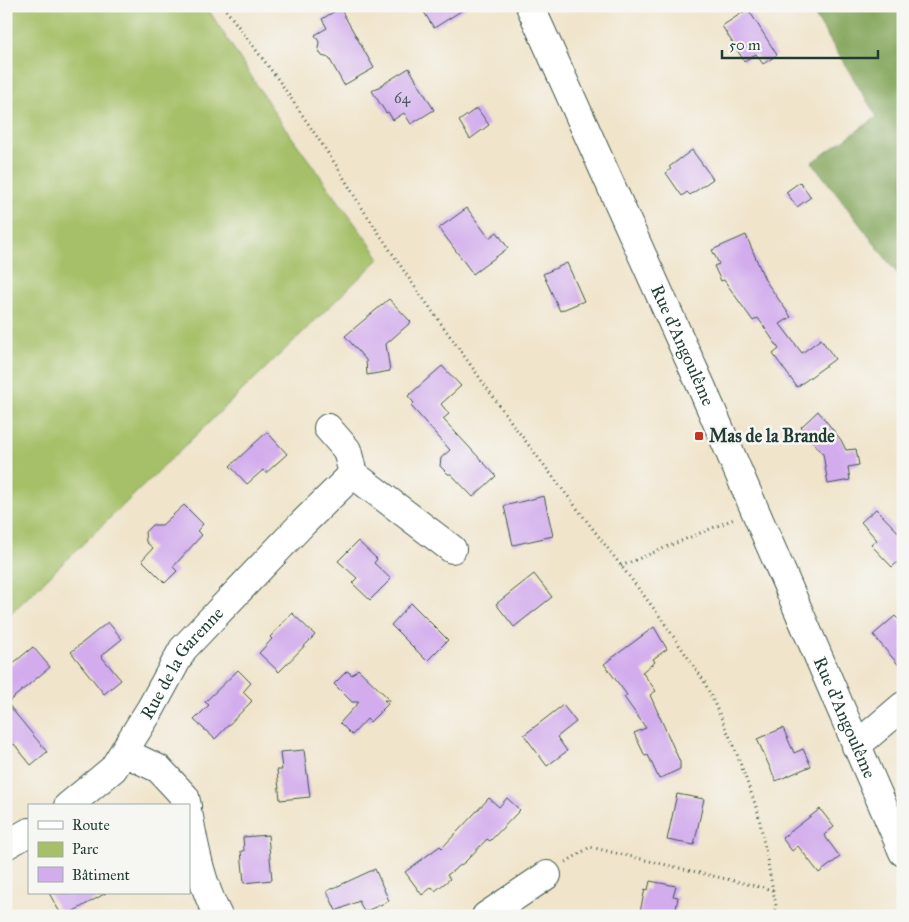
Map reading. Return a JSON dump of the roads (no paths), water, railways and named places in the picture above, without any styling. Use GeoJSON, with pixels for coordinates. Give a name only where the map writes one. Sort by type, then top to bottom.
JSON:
{"type":"FeatureCollection","features":[{"type":"Feature","properties":{"kind":"street","name":"Rue d'Angoulême"},"geometry":{"type":"LineString","coordinates":[[530,6],[702,388],[903,852]]}},
{"type":"Feature","properties":{"kind":"street"},"geometry":{"type":"LineString","coordinates":[[328,428],[347,450],[353,474],[452,549]]}},
{"type":"Feature","properties":{"kind":"street","name":"Rue de la Garenne"},"geometry":{"type":"LineString","coordinates":[[70,804],[113,769],[151,708],[183,649],[303,523],[353,474]]}},
{"type":"Feature","properties":{"kind":"street"},"geometry":{"type":"LineString","coordinates":[[856,746],[903,706]]}},
{"type":"Feature","properties":{"kind":"street"},"geometry":{"type":"LineString","coordinates":[[124,752],[159,769],[185,797],[187,804]]}},
{"type":"Feature","properties":{"kind":"street"},"geometry":{"type":"LineString","coordinates":[[190,822],[194,844],[209,898],[218,916]]}},
{"type":"Feature","properties":{"kind":"street"},"geometry":{"type":"LineString","coordinates":[[6,845],[28,833]]}},
{"type":"Feature","properties":{"kind":"street"},"geometry":{"type":"LineString","coordinates":[[486,916],[547,875]]}},
{"type":"Feature","properties":{"kind":"place","name":"Mas de la Brande"},"geometry":{"type":"Point","coordinates":[699,436]}}]}
